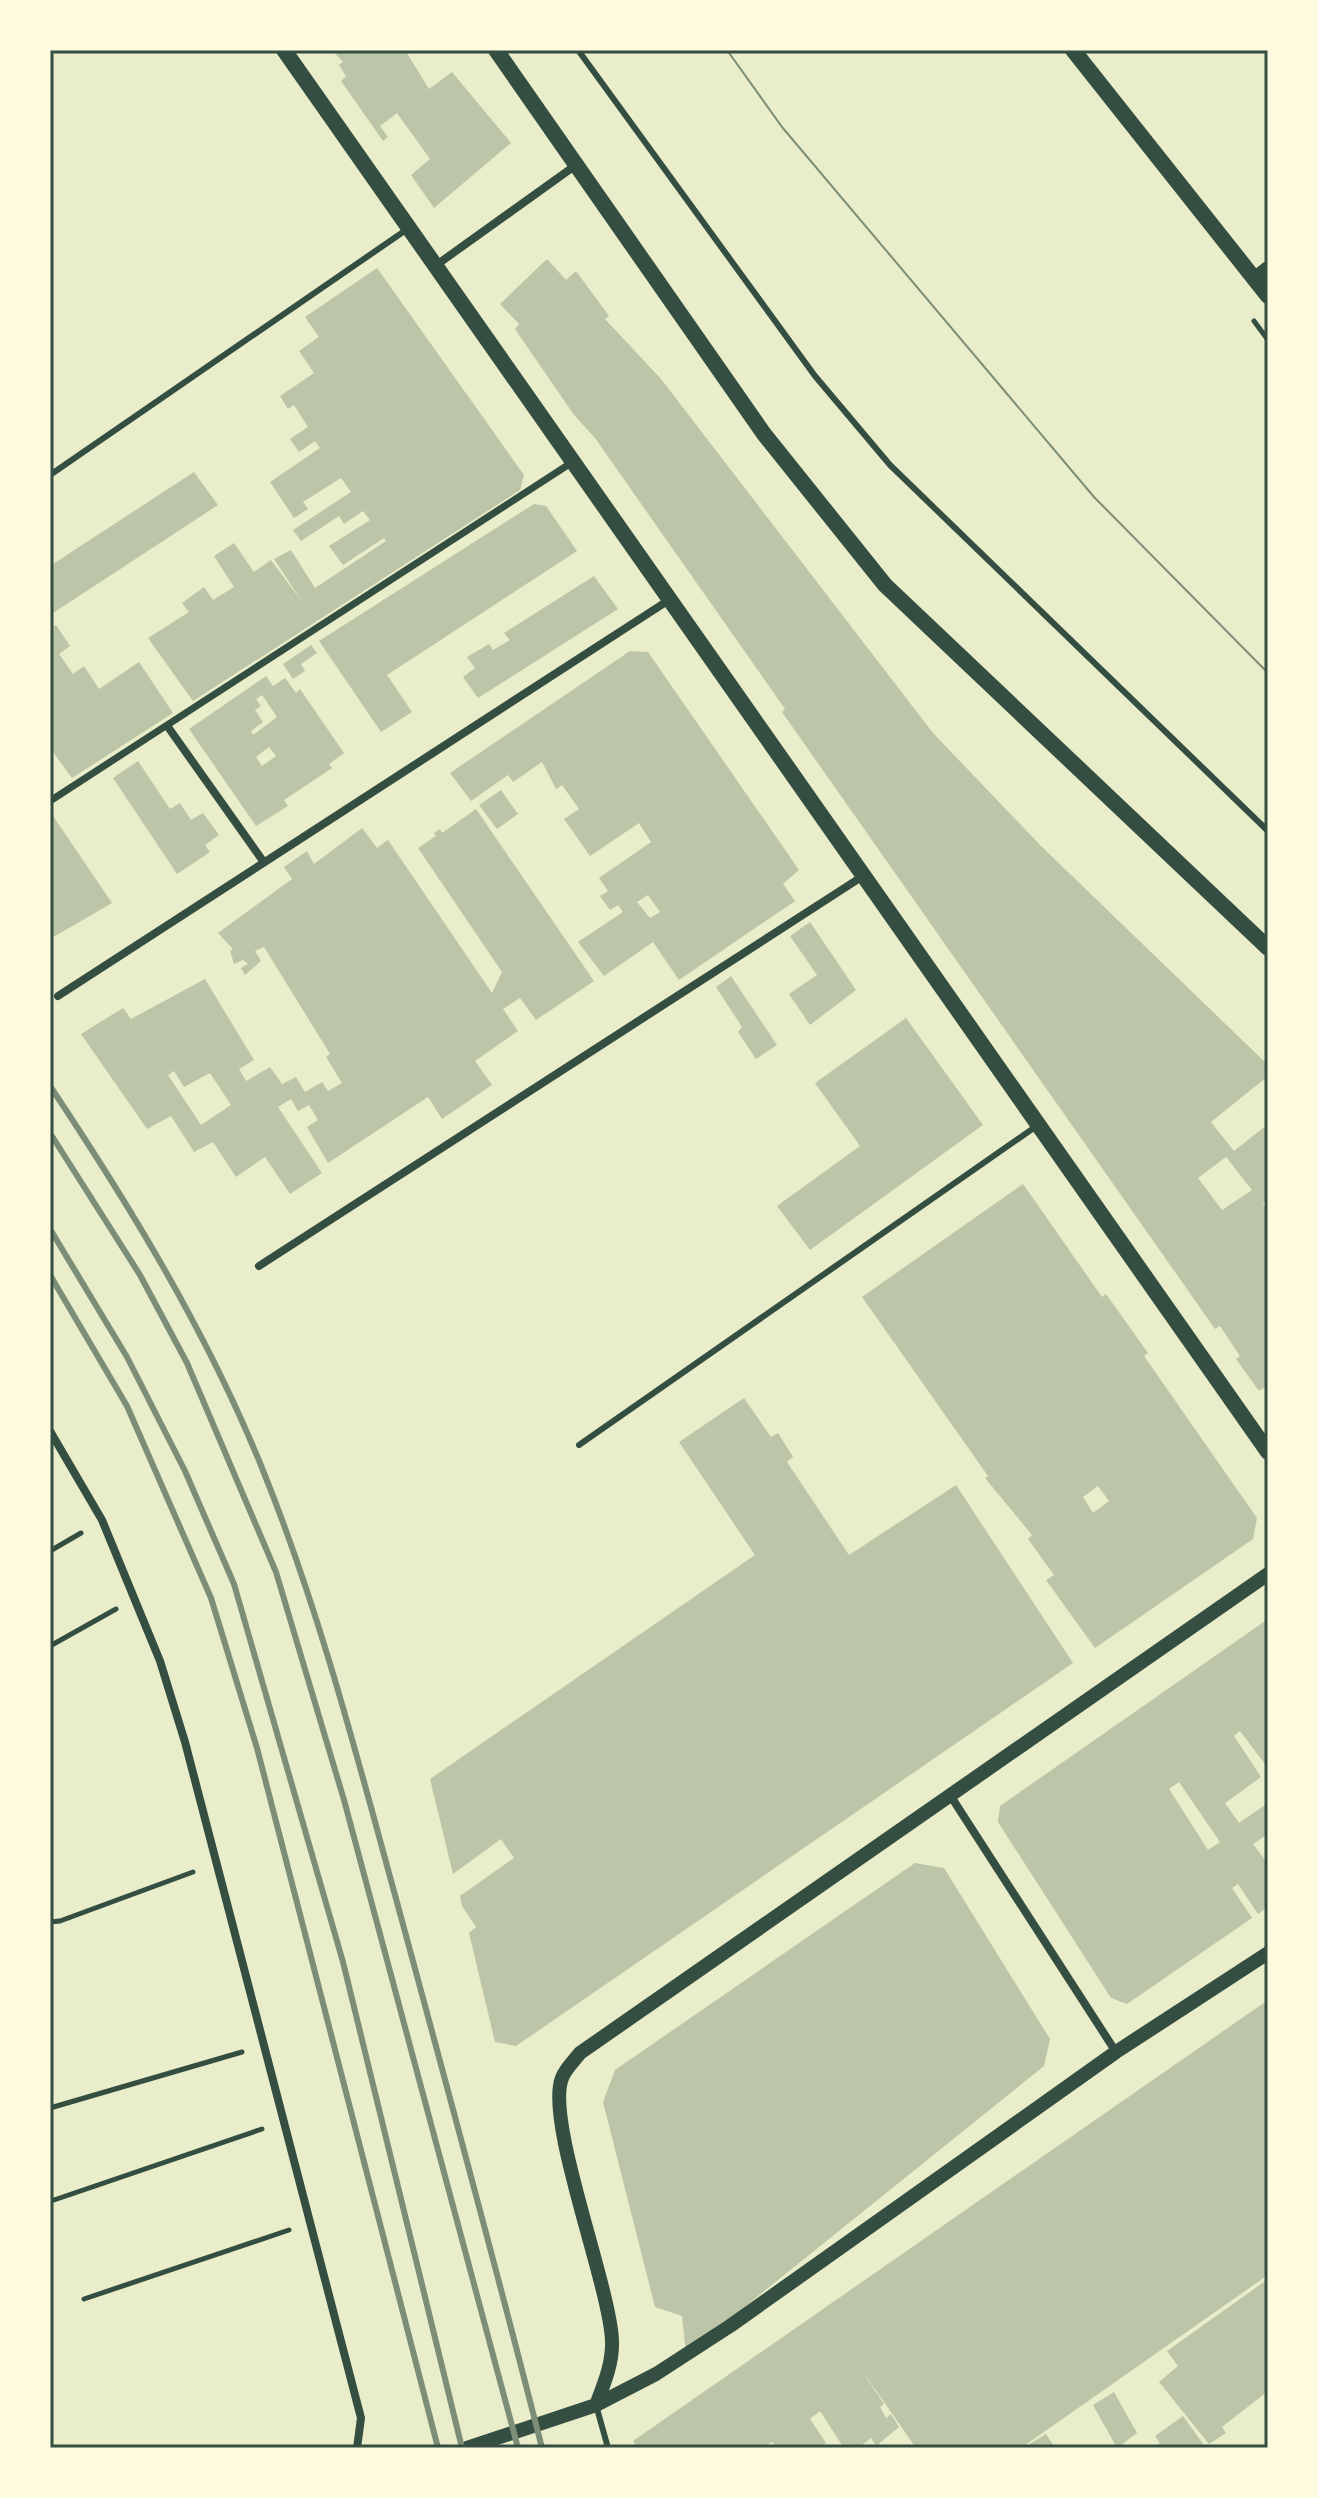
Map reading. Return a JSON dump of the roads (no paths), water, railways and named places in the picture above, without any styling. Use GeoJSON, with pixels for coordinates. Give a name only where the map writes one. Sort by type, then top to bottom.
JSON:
{"type":"FeatureCollection","features":[{"type":"Feature","properties":{"kind":"main road"},"geometry":{"type":"LineString","coordinates":[[284,50],[1268,1452]]}},
{"type":"Feature","properties":{"kind":"main road"},"geometry":{"type":"LineString","coordinates":[[496,50],[764,434],[885,585],[1268,948]]}},
{"type":"Feature","properties":{"kind":"main road"},"geometry":{"type":"LineString","coordinates":[[1073,50],[1261,274],[1268,296]]}},
{"type":"Feature","properties":{"kind":"street"},"geometry":{"type":"LineString","coordinates":[[435,266],[577,165]]}},
{"type":"Feature","properties":{"kind":"street"},"geometry":{"type":"LineString","coordinates":[[50,801],[573,462]]}},
{"type":"Feature","properties":{"kind":"street"},"geometry":{"type":"LineString","coordinates":[[58,996],[669,599]]}},
{"type":"Feature","properties":{"kind":"street"},"geometry":{"type":"LineString","coordinates":[[168,727],[263,861]]}},
{"type":"Feature","properties":{"kind":"street"},"geometry":{"type":"LineString","coordinates":[[259,1266],[864,876]]}},
{"type":"Feature","properties":{"kind":"street"},"geometry":{"type":"LineString","coordinates":[[50,1431],[102,1520],[136,1598],[185,1742],[361,2418],[357,2448]]}},
{"type":"Feature","properties":{"kind":"street"},"geometry":{"type":"LineString","coordinates":[[596,2405],[609,2366],[612,2343],[560,2110],[562,2076],[580,2053],[1268,1574]]}},
{"type":"Feature","properties":{"kind":"street"},"geometry":{"type":"LineString","coordinates":[[950,1795],[1116,2052]]}},
{"type":"Feature","properties":{"kind":"street"},"geometry":{"type":"LineString","coordinates":[[467,2448],[596,2405],[656,2374],[730,2326],[1116,2052],[1268,1953]]}},
{"type":"Feature","properties":{"kind":"lane"},"geometry":{"type":"LineString","coordinates":[[578,50],[815,376],[890,465],[1268,831]]}},
{"type":"Feature","properties":{"kind":"lane"},"geometry":{"type":"LineString","coordinates":[[50,475],[409,228]]}},
{"type":"Feature","properties":{"kind":"lane"},"geometry":{"type":"LineString","coordinates":[[579,1445],[1038,1125]]}},
{"type":"Feature","properties":{"kind":"lane"},"geometry":{"type":"LineString","coordinates":[[596,2405],[608,2448]]}},
{"type":"Feature","properties":{"kind":"tram line"},"geometry":{"type":"LineString","coordinates":[[727,50],[782,127],[1094,497],[1268,673]]}},
{"type":"Feature","properties":{"kind":"railway"},"geometry":{"type":"LineString","coordinates":[[50,1086],[109,1177],[190,1316],[238,1413],[282,1518],[354,1745],[542,2448]]}},
{"type":"Feature","properties":{"kind":"railway"},"geometry":{"type":"LineString","coordinates":[[50,1133],[140,1275],[187,1363],[276,1572],[344,1800],[518,2448]]}},
{"type":"Feature","properties":{"kind":"railway"},"geometry":{"type":"LineString","coordinates":[[50,1229],[127,1357],[185,1471],[234,1584],[343,1962],[462,2448]]}},
{"type":"Feature","properties":{"kind":"railway"},"geometry":{"type":"LineString","coordinates":[[50,1275],[127,1406],[211,1598],[257,1748],[438,2448]]}}]}
